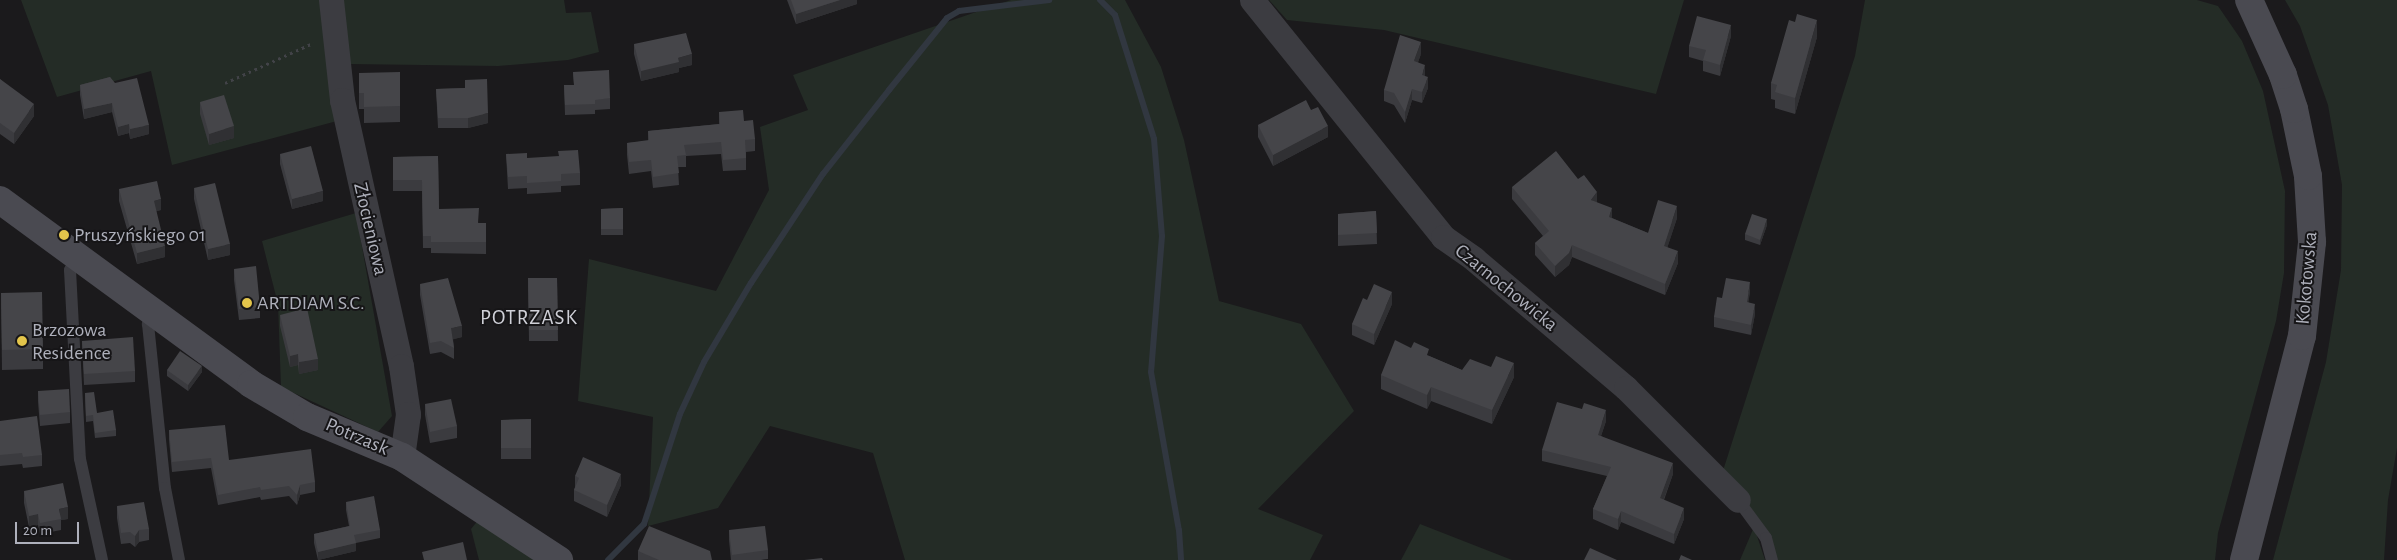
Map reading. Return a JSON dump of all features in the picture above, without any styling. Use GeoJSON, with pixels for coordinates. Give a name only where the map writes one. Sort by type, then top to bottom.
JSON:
{"type":"FeatureCollection","features":[{"type":"Feature","properties":{"kind":"street","name":"Złocieniowa"},"geometry":{"type":"LineString","coordinates":[[331,0],[342,100],[401,366],[408,414],[402,457]]}},
{"type":"Feature","properties":{"kind":"street","name":"Czarnochowicka"},"geometry":{"type":"LineString","coordinates":[[1252,0],[1442,237],[1474,258],[1626,388],[1738,500]]}},
{"type":"Feature","properties":{"kind":"street","name":"Kokotowska"},"geometry":{"type":"LineString","coordinates":[[2244,560],[2302,336],[2312,242],[2308,176],[2294,109],[2280,66],[2248,0]]}},
{"type":"Feature","properties":{"kind":"street","name":"Potrzask"},"geometry":{"type":"LineString","coordinates":[[0,200],[251,384],[307,416],[402,457],[559,560]]}},
{"type":"Feature","properties":{"kind":"lane"},"geometry":{"type":"LineString","coordinates":[[77,257],[70,270],[79,441],[102,560]]}},
{"type":"Feature","properties":{"kind":"lane"},"geometry":{"type":"LineString","coordinates":[[156,313],[148,324],[165,488],[179,560]]}},
{"type":"Feature","properties":{"kind":"lane","name":"Czarnochowicka"},"geometry":{"type":"LineString","coordinates":[[1738,500],[1766,538],[1772,560]]}},
{"type":"Feature","properties":{"kind":"path"},"geometry":{"type":"LineString","coordinates":[[225,83],[312,43],[336,43]]}},
{"type":"Feature","properties":{"kind":"shaded area"},"geometry":{"type":"Polygon","coordinates":[[[21,0],[320,0],[337,121],[172,165],[151,71],[57,97],[21,0]]]}},
{"type":"Feature","properties":{"kind":"shaded area"},"geometry":{"type":"Polygon","coordinates":[[[340,0],[564,0],[566,13],[591,12],[599,52],[568,60],[498,66],[349,64],[340,0]]]}},
{"type":"Feature","properties":{"kind":"shaded area"},"geometry":{"type":"Polygon","coordinates":[[[1011,0],[1125,0],[1161,67],[1184,140],[1219,301],[1301,324],[1354,411],[1258,509],[1323,535],[1310,560],[905,560],[873,453],[770,426],[718,508],[648,526],[653,417],[578,401],[589,259],[716,291],[769,190],[760,127],[808,110],[793,75],[1011,0]]]}},
{"type":"Feature","properties":{"kind":"shaded area"},"geometry":{"type":"Polygon","coordinates":[[[1269,0],[1684,0],[1656,94],[1384,30],[1287,20],[1269,0]]]}},
{"type":"Feature","properties":{"kind":"shaded area"},"geometry":{"type":"Polygon","coordinates":[[[1865,0],[2197,0],[2218,6],[2242,41],[2263,91],[2285,191],[2284,273],[2276,321],[2218,533],[2215,560],[1774,560],[1721,477],[1855,56],[1865,0]]]}},
{"type":"Feature","properties":{"kind":"shaded area"},"geometry":{"type":"Polygon","coordinates":[[[2285,0],[2397,0],[2397,448],[2388,500],[2384,560],[2273,560],[2326,362],[2341,270],[2342,185],[2328,105],[2300,26],[2285,0]]]}},
{"type":"Feature","properties":{"kind":"shaded area"},"geometry":{"type":"Polygon","coordinates":[[[356,213],[392,416],[378,432],[281,387],[278,304],[262,241],[356,213]]]}},
{"type":"Feature","properties":{"kind":"shaded area"},"geometry":{"type":"Polygon","coordinates":[[[480,518],[540,560],[479,560],[471,529],[480,518]]]}},
{"type":"Feature","properties":{"kind":"shaded area"},"geometry":{"type":"Polygon","coordinates":[[[1420,524],[1512,560],[1401,560],[1420,524]]]}},
{"type":"Feature","properties":{"kind":"shaded area"},"geometry":{"type":"Polygon","coordinates":[[[1754,527],[1765,560],[1740,560],[1754,527]]]}},
{"type":"Feature","properties":{"kind":"building"},"geometry":{"type":"Polygon","coordinates":[[[791,0],[840,0],[796,14],[791,0]]]}},
{"type":"Feature","properties":{"kind":"building"},"geometry":{"type":"Polygon","coordinates":[[[1797,14],[1817,20],[1795,98],[1775,92],[1777,85],[1771,83],[1789,20],[1795,22],[1797,14]]]}},
{"type":"Feature","properties":{"kind":"building"},"geometry":{"type":"Polygon","coordinates":[[[1697,16],[1731,25],[1720,65],[1703,60],[1706,50],[1689,46],[1697,16]]]}},
{"type":"Feature","properties":{"kind":"building"},"geometry":{"type":"Polygon","coordinates":[[[686,33],[692,54],[678,58],[679,62],[641,71],[634,44],[686,33]]]}},
{"type":"Feature","properties":{"kind":"building"},"geometry":{"type":"Polygon","coordinates":[[[1400,35],[1421,42],[1414,61],[1425,65],[1422,75],[1428,77],[1422,92],[1412,89],[1405,112],[1394,93],[1384,90],[1400,35]]]}},
{"type":"Feature","properties":{"kind":"building"},"geometry":{"type":"Polygon","coordinates":[[[609,70],[610,98],[595,100],[595,104],[565,105],[564,85],[574,85],[573,72],[609,70]]]}},
{"type":"Feature","properties":{"kind":"building"},"geometry":{"type":"Polygon","coordinates":[[[400,72],[400,106],[364,107],[364,93],[359,93],[359,73],[400,72]]]}},
{"type":"Feature","properties":{"kind":"building"},"geometry":{"type":"Polygon","coordinates":[[[110,77],[115,83],[137,78],[149,125],[130,129],[129,124],[118,127],[112,103],[84,109],[80,85],[110,77]]]}},
{"type":"Feature","properties":{"kind":"building"},"geometry":{"type":"Polygon","coordinates":[[[0,79],[34,104],[14,133],[0,123],[0,79]]]}},
{"type":"Feature","properties":{"kind":"building"},"geometry":{"type":"Polygon","coordinates":[[[487,79],[488,113],[468,118],[438,118],[436,89],[465,88],[465,80],[487,79]]]}},
{"type":"Feature","properties":{"kind":"building"},"geometry":{"type":"Polygon","coordinates":[[[224,95],[234,126],[209,134],[200,102],[224,95]]]}},
{"type":"Feature","properties":{"kind":"building"},"geometry":{"type":"Polygon","coordinates":[[[1306,100],[1311,110],[1318,107],[1328,126],[1273,155],[1258,125],[1306,100]]]}},
{"type":"Feature","properties":{"kind":"building"},"geometry":{"type":"Polygon","coordinates":[[[743,110],[744,121],[753,120],[755,139],[745,140],[746,158],[723,160],[721,142],[684,145],[686,155],[677,156],[679,173],[653,177],[651,160],[629,162],[627,143],[649,140],[648,131],[720,124],[719,112],[743,110]]]}},
{"type":"Feature","properties":{"kind":"building"},"geometry":{"type":"Polygon","coordinates":[[[311,146],[323,191],[292,199],[280,154],[311,146]]]}},
{"type":"Feature","properties":{"kind":"building"},"geometry":{"type":"Polygon","coordinates":[[[578,150],[580,173],[561,174],[561,181],[527,183],[527,176],[508,177],[506,154],[527,153],[527,158],[559,156],[558,151],[578,150]]]}},
{"type":"Feature","properties":{"kind":"building"},"geometry":{"type":"Polygon","coordinates":[[[1556,151],[1578,179],[1584,175],[1597,192],[1591,200],[1612,208],[1609,217],[1648,233],[1658,200],[1677,206],[1664,246],[1678,251],[1665,284],[1572,245],[1569,253],[1555,266],[1535,243],[1549,231],[1512,187],[1556,151]]]}},
{"type":"Feature","properties":{"kind":"building"},"geometry":{"type":"Polygon","coordinates":[[[438,156],[439,209],[479,208],[478,223],[486,223],[486,242],[431,242],[431,236],[423,236],[422,180],[393,180],[393,157],[438,156]]]}},
{"type":"Feature","properties":{"kind":"building"},"geometry":{"type":"Polygon","coordinates":[[[157,181],[161,199],[154,201],[165,246],[137,253],[119,189],[157,181]]]}},
{"type":"Feature","properties":{"kind":"building"},"geometry":{"type":"Polygon","coordinates":[[[215,183],[230,244],[208,249],[194,188],[215,183]]]}},
{"type":"Feature","properties":{"kind":"building"},"geometry":{"type":"Polygon","coordinates":[[[623,208],[623,229],[601,229],[601,209],[623,208]]]}},
{"type":"Feature","properties":{"kind":"building"},"geometry":{"type":"Polygon","coordinates":[[[1376,211],[1377,233],[1338,235],[1338,214],[1376,211]]]}},
{"type":"Feature","properties":{"kind":"building"},"geometry":{"type":"Polygon","coordinates":[[[1752,214],[1767,219],[1760,240],[1745,234],[1752,214]]]}},
{"type":"Feature","properties":{"kind":"building"},"geometry":{"type":"Polygon","coordinates":[[[256,266],[260,307],[239,309],[234,269],[256,266]]]}},
{"type":"Feature","properties":{"kind":"building"},"geometry":{"type":"Polygon","coordinates":[[[448,278],[462,326],[451,328],[454,348],[441,341],[430,343],[420,284],[448,278]]]}},
{"type":"Feature","properties":{"kind":"building"},"geometry":{"type":"Polygon","coordinates":[[[528,278],[557,278],[558,330],[529,330],[528,278]]]}},
{"type":"Feature","properties":{"kind":"building"},"geometry":{"type":"Polygon","coordinates":[[[1726,278],[1750,282],[1747,302],[1755,304],[1751,325],[1714,317],[1717,297],[1722,298],[1726,278]]]}},
{"type":"Feature","properties":{"kind":"building"},"geometry":{"type":"Polygon","coordinates":[[[1374,284],[1392,292],[1374,334],[1352,324],[1363,298],[1367,300],[1374,284]]]}},
{"type":"Feature","properties":{"kind":"building","name":"Brzozowa Residence"},"geometry":{"type":"Polygon","coordinates":[[[42,292],[43,349],[2,350],[1,293],[42,292]]]}},
{"type":"Feature","properties":{"kind":"building"},"geometry":{"type":"Polygon","coordinates":[[[307,308],[318,359],[299,362],[298,354],[290,356],[280,315],[307,308]]]}},
{"type":"Feature","properties":{"kind":"building"},"geometry":{"type":"Polygon","coordinates":[[[133,337],[135,371],[84,374],[82,341],[133,337]]]}},
{"type":"Feature","properties":{"kind":"building"},"geometry":{"type":"Polygon","coordinates":[[[1395,340],[1411,348],[1414,342],[1429,349],[1427,355],[1462,370],[1470,359],[1491,367],[1496,356],[1514,363],[1492,410],[1431,387],[1427,395],[1381,375],[1395,340]]]}},
{"type":"Feature","properties":{"kind":"building"},"geometry":{"type":"Polygon","coordinates":[[[180,351],[202,366],[188,385],[167,370],[180,351]]]}},
{"type":"Feature","properties":{"kind":"building"},"geometry":{"type":"Polygon","coordinates":[[[69,389],[70,412],[40,415],[38,391],[69,389]]]}},
{"type":"Feature","properties":{"kind":"building"},"geometry":{"type":"Polygon","coordinates":[[[94,392],[97,413],[113,410],[116,430],[95,433],[93,415],[86,416],[85,393],[94,392]]]}},
{"type":"Feature","properties":{"kind":"building"},"geometry":{"type":"Polygon","coordinates":[[[451,399],[457,426],[430,432],[425,404],[451,399]]]}},
{"type":"Feature","properties":{"kind":"building"},"geometry":{"type":"Polygon","coordinates":[[[1557,402],[1582,409],[1584,403],[1606,410],[1598,435],[1673,463],[1660,498],[1684,508],[1674,534],[1621,511],[1618,519],[1593,509],[1611,467],[1542,450],[1557,402]]]}},
{"type":"Feature","properties":{"kind":"building"},"geometry":{"type":"Polygon","coordinates":[[[37,416],[42,455],[23,457],[22,453],[0,455],[0,421],[37,416]]]}},
{"type":"Feature","properties":{"kind":"building"},"geometry":{"type":"Polygon","coordinates":[[[531,419],[531,448],[501,448],[501,420],[531,419]]]}},
{"type":"Feature","properties":{"kind":"building"},"geometry":{"type":"Polygon","coordinates":[[[225,425],[229,460],[311,449],[315,482],[300,485],[297,495],[289,486],[261,490],[260,487],[218,495],[211,458],[172,462],[169,430],[225,425]]]}},
{"type":"Feature","properties":{"kind":"building"},"geometry":{"type":"Polygon","coordinates":[[[583,457],[621,474],[607,505],[574,490],[579,478],[575,476],[583,457]]]}},
{"type":"Feature","properties":{"kind":"building"},"geometry":{"type":"Polygon","coordinates":[[[63,483],[68,507],[59,509],[61,519],[40,523],[38,514],[29,516],[24,491],[63,483]]]}},
{"type":"Feature","properties":{"kind":"building"},"geometry":{"type":"Polygon","coordinates":[[[374,496],[380,530],[354,535],[356,543],[318,552],[314,534],[350,526],[346,502],[374,496]]]}},
{"type":"Feature","properties":{"kind":"building"},"geometry":{"type":"Polygon","coordinates":[[[144,502],[149,529],[139,530],[135,536],[130,532],[121,533],[117,506],[144,502]]]}},
{"type":"Feature","properties":{"kind":"building"},"geometry":{"type":"Polygon","coordinates":[[[649,526],[710,551],[712,560],[659,560],[638,551],[649,526]]]}},
{"type":"Feature","properties":{"kind":"building"},"geometry":{"type":"Polygon","coordinates":[[[765,526],[768,550],[732,555],[729,530],[765,526]]]}},
{"type":"Feature","properties":{"kind":"building"},"geometry":{"type":"Polygon","coordinates":[[[463,542],[467,560],[424,560],[422,552],[463,542]]]}},
{"type":"Feature","properties":{"kind":"building"},"geometry":{"type":"Polygon","coordinates":[[[1590,548],[1617,560],[1584,560],[1590,548]]]}},
{"type":"Feature","properties":{"kind":"building"},"geometry":{"type":"Polygon","coordinates":[[[1681,555],[1692,560],[1679,560],[1681,555]]]}},
{"type":"Feature","properties":{"kind":"building"},"geometry":{"type":"Polygon","coordinates":[[[822,558],[823,560],[804,560],[822,558]]]}},
{"type":"Feature","properties":{"kind":"waterway"},"geometry":{"type":"LineString","coordinates":[[608,560],[644,524],[680,414],[704,362],[751,283],[823,174],[889,90],[947,18],[959,11],[1049,0]]}},
{"type":"Feature","properties":{"kind":"waterway"},"geometry":{"type":"LineString","coordinates":[[1100,0],[1115,15],[1154,139],[1162,236],[1151,372],[1179,530],[1181,560]]}},
{"type":"Feature","properties":{"kind":"place","name":"Pruszyńskiego 01"},"geometry":{"type":"Point","coordinates":[64,235]}},
{"type":"Feature","properties":{"kind":"place","name":"ARTDIAM S.C."},"geometry":{"type":"Point","coordinates":[247,303]}},
{"type":"Feature","properties":{"kind":"place","name":"Brzozowa Residence"},"geometry":{"type":"Point","coordinates":[22,341]}},
{"type":"Feature","properties":{"kind":"district","name":"POTRZASK"},"geometry":{"type":"Point","coordinates":[529,318]}}]}
